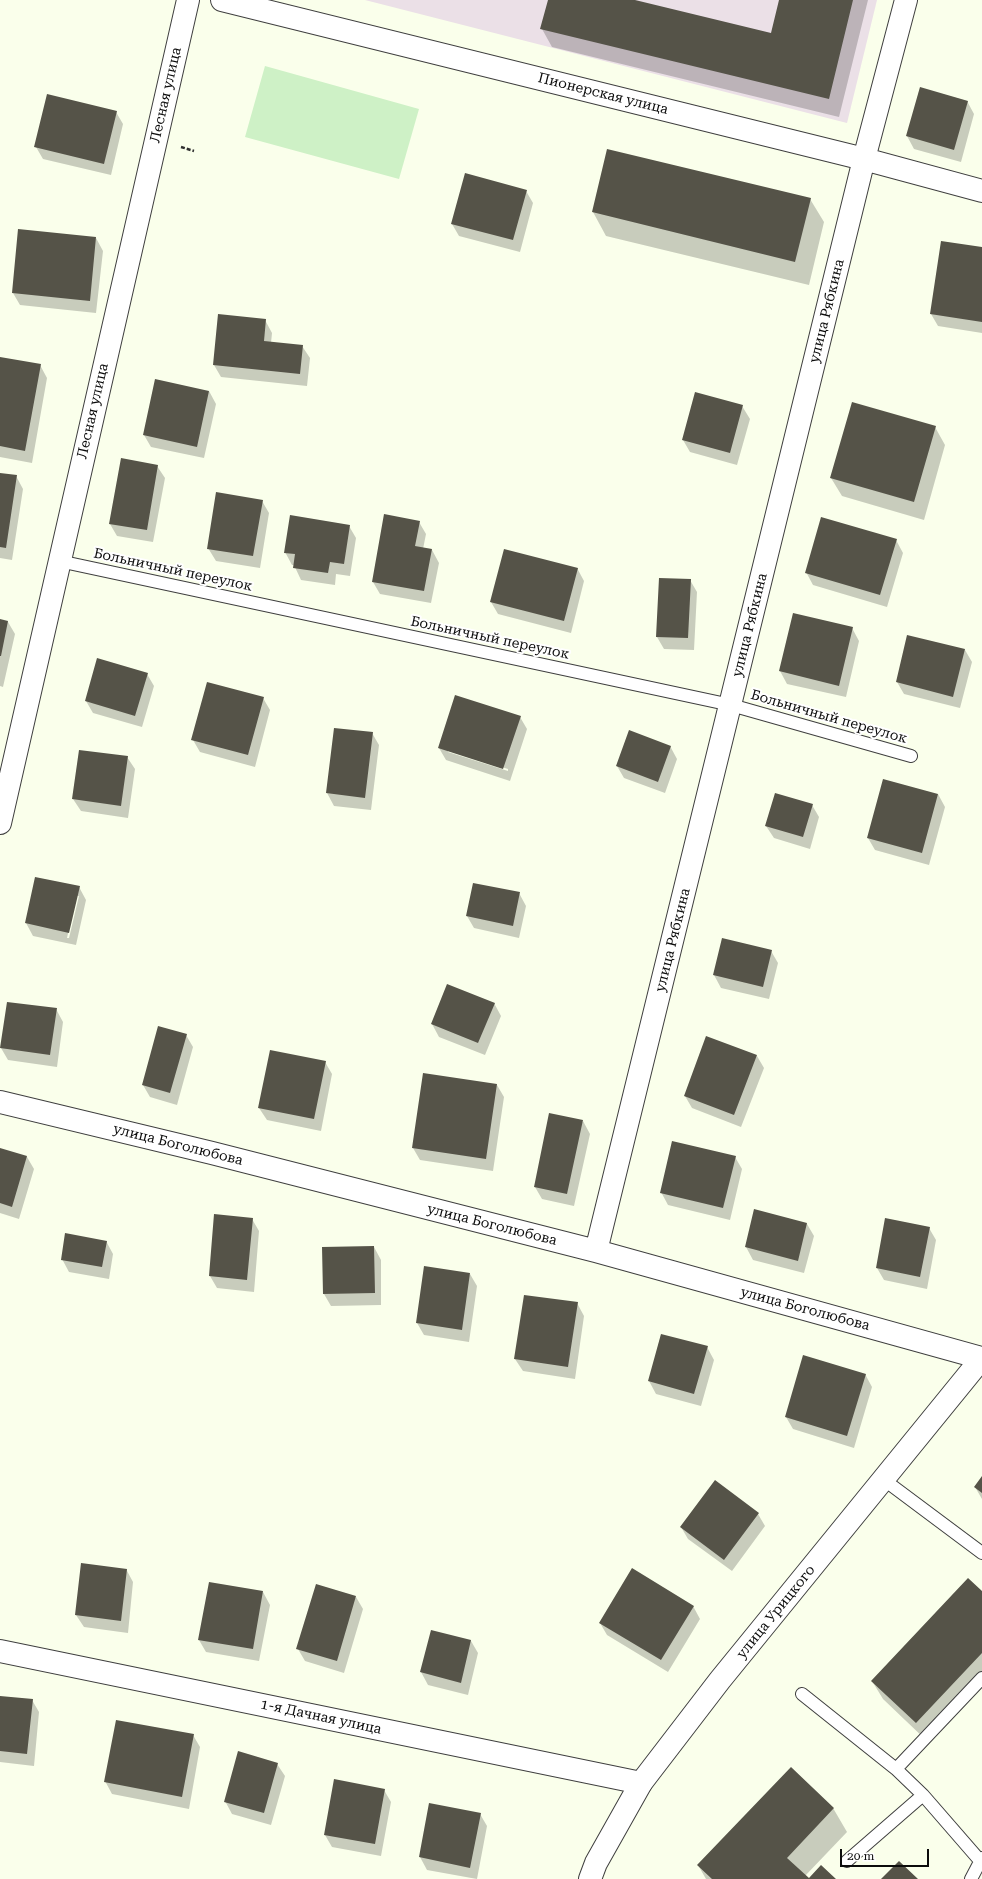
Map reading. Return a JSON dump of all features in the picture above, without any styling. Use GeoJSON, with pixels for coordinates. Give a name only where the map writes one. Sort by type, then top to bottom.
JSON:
{"type":"FeatureCollection","features":[{"type":"Feature","properties":{"kind":"street","name":"Лесная улица"},"geometry":{"type":"LineString","coordinates":[[0,823],[188,0]]}},
{"type":"Feature","properties":{"kind":"street","name":"Пионерская улица"},"geometry":{"type":"LineString","coordinates":[[222,0],[864,159],[982,191]]}},
{"type":"Feature","properties":{"kind":"street","name":"улица Рябкина"},"geometry":{"type":"LineString","coordinates":[[596,1251],[864,159],[906,0]]}},
{"type":"Feature","properties":{"kind":"street","name":"улица Боголюбова"},"geometry":{"type":"LineString","coordinates":[[0,1102],[220,1155],[596,1251],[982,1358]]}},
{"type":"Feature","properties":{"kind":"street","name":"улица Урицкого"},"geometry":{"type":"LineString","coordinates":[[590,1879],[596,1863],[641,1783],[720,1680],[982,1358]]}},
{"type":"Feature","properties":{"kind":"street","name":"1-я Дачная улица"},"geometry":{"type":"LineString","coordinates":[[0,1651],[641,1783]]}},
{"type":"Feature","properties":{"kind":"lane","name":"Больничный переулок"},"geometry":{"type":"LineString","coordinates":[[59,561],[731,705],[911,756]]}},
{"type":"Feature","properties":{"kind":"lane"},"geometry":{"type":"LineString","coordinates":[[883,1479],[982,1553]]}},
{"type":"Feature","properties":{"kind":"lane"},"geometry":{"type":"LineString","coordinates":[[896,1769],[982,1678]]}},
{"type":"Feature","properties":{"kind":"lane"},"geometry":{"type":"LineString","coordinates":[[802,1694],[896,1769],[923,1796],[981,1860],[971,1879]]}},
{"type":"Feature","properties":{"kind":"lane"},"geometry":{"type":"LineString","coordinates":[[847,1861],[923,1796]]}},
{"type":"Feature","properties":{"kind":"shaded area"},"geometry":{"type":"Polygon","coordinates":[[[365,0],[877,0],[847,123],[365,0]]]}},
{"type":"Feature","properties":{"kind":"green space"},"geometry":{"type":"Polygon","coordinates":[[[265,66],[419,109],[399,179],[245,137],[265,66]]]}},
{"type":"Feature","properties":{"kind":"building"},"geometry":{"type":"Polygon","coordinates":[[[548,0],[635,0],[771,33],[779,0],[853,0],[829,99],[540,29],[548,0]]]}},
{"type":"Feature","properties":{"kind":"building"},"geometry":{"type":"Polygon","coordinates":[[[920,87],[968,101],[954,150],[906,136],[920,87]]]}},
{"type":"Feature","properties":{"kind":"building"},"geometry":{"type":"Polygon","coordinates":[[[47,94],[117,111],[104,164],[34,147],[47,94]]]}},
{"type":"Feature","properties":{"kind":"building"},"geometry":{"type":"Polygon","coordinates":[[[607,149],[811,198],[795,262],[592,212],[607,149]]]}},
{"type":"Feature","properties":{"kind":"building"},"geometry":{"type":"Polygon","coordinates":[[[465,173],[527,190],[513,240],[451,224],[465,173]]]}},
{"type":"Feature","properties":{"kind":"building"},"geometry":{"type":"Polygon","coordinates":[[[18,229],[96,237],[90,301],[12,293],[18,229]]]}},
{"type":"Feature","properties":{"kind":"building"},"geometry":{"type":"Polygon","coordinates":[[[941,241],[982,247],[982,322],[930,314],[941,241]]]}},
{"type":"Feature","properties":{"kind":"building"},"geometry":{"type":"Polygon","coordinates":[[[218,314],[266,319],[264,341],[303,345],[300,374],[213,365],[218,314]]]}},
{"type":"Feature","properties":{"kind":"building"},"geometry":{"type":"Polygon","coordinates":[[[0,357],[41,364],[25,451],[0,446],[0,357]]]}},
{"type":"Feature","properties":{"kind":"building"},"geometry":{"type":"Polygon","coordinates":[[[155,379],[209,391],[197,447],[143,435],[155,379]]]}},
{"type":"Feature","properties":{"kind":"building"},"geometry":{"type":"Polygon","coordinates":[[[695,392],[743,405],[730,453],[682,440],[695,392]]]}},
{"type":"Feature","properties":{"kind":"building"},"geometry":{"type":"Polygon","coordinates":[[[852,402],[936,426],[914,502],[830,478],[852,402]]]}},
{"type":"Feature","properties":{"kind":"building"},"geometry":{"type":"Polygon","coordinates":[[[121,458],[158,465],[147,530],[109,524],[121,458]]]}},
{"type":"Feature","properties":{"kind":"building"},"geometry":{"type":"Polygon","coordinates":[[[0,473],[17,475],[6,548],[0,547],[0,473]]]}},
{"type":"Feature","properties":{"kind":"building"},"geometry":{"type":"Polygon","coordinates":[[[216,492],[263,500],[253,556],[207,549],[216,492]]]}},
{"type":"Feature","properties":{"kind":"building"},"geometry":{"type":"Polygon","coordinates":[[[384,514],[420,521],[415,546],[432,549],[424,591],[372,582],[384,514]]]}},
{"type":"Feature","properties":{"kind":"building"},"geometry":{"type":"Polygon","coordinates":[[[290,515],[350,525],[344,564],[330,562],[328,573],[293,568],[295,554],[284,553],[290,515]]]}},
{"type":"Feature","properties":{"kind":"building"},"geometry":{"type":"Polygon","coordinates":[[[821,517],[897,539],[880,595],[805,573],[821,517]]]}},
{"type":"Feature","properties":{"kind":"building"},"geometry":{"type":"Polygon","coordinates":[[[504,549],[578,568],[564,621],[490,602],[504,549]]]}},
{"type":"Feature","properties":{"kind":"building"},"geometry":{"type":"Polygon","coordinates":[[[659,578],[691,579],[688,638],[656,637],[659,578]]]}},
{"type":"Feature","properties":{"kind":"building"},"geometry":{"type":"Polygon","coordinates":[[[793,613],[853,627],[839,686],[779,671],[793,613]]]}},
{"type":"Feature","properties":{"kind":"building"},"geometry":{"type":"Polygon","coordinates":[[[0,619],[8,621],[1,656],[0,656],[0,619]]]}},
{"type":"Feature","properties":{"kind":"building"},"geometry":{"type":"Polygon","coordinates":[[[907,635],[965,649],[953,697],[896,682],[907,635]]]}},
{"type":"Feature","properties":{"kind":"building"},"geometry":{"type":"Polygon","coordinates":[[[97,658],[148,673],[135,716],[85,701],[97,658]]]}},
{"type":"Feature","properties":{"kind":"building"},"geometry":{"type":"Polygon","coordinates":[[[207,682],[264,697],[248,755],[191,740],[207,682]]]}},
{"type":"Feature","properties":{"kind":"building"},"geometry":{"type":"Polygon","coordinates":[[[455,695],[521,716],[503,769],[438,748],[455,695]]]}},
{"type":"Feature","properties":{"kind":"building"},"geometry":{"type":"Polygon","coordinates":[[[334,728],[373,732],[365,798],[326,793],[334,728]]]}},
{"type":"Feature","properties":{"kind":"building"},"geometry":{"type":"Polygon","coordinates":[[[629,730],[671,746],[658,782],[616,766],[629,730]]]}},
{"type":"Feature","properties":{"kind":"building"},"geometry":{"type":"Polygon","coordinates":[[[79,750],[128,756],[121,806],[72,799],[79,750]]]}},
{"type":"Feature","properties":{"kind":"building"},"geometry":{"type":"Polygon","coordinates":[[[883,779],[938,794],[922,853],[867,838],[883,779]]]}},
{"type":"Feature","properties":{"kind":"building"},"geometry":{"type":"Polygon","coordinates":[[[775,793],[813,804],[803,837],[765,826],[775,793]]]}},
{"type":"Feature","properties":{"kind":"building"},"geometry":{"type":"Polygon","coordinates":[[[35,877],[80,886],[69,933],[25,923],[35,877]]]}},
{"type":"Feature","properties":{"kind":"building"},"geometry":{"type":"Polygon","coordinates":[[[473,883],[520,892],[513,926],[466,916],[473,883]]]}},
{"type":"Feature","properties":{"kind":"building"},"geometry":{"type":"Polygon","coordinates":[[[722,938],[772,950],[763,987],[713,975],[722,938]]]}},
{"type":"Feature","properties":{"kind":"building"},"geometry":{"type":"Polygon","coordinates":[[[447,984],[495,1003],[478,1043],[431,1024],[447,984]]]}},
{"type":"Feature","properties":{"kind":"building"},"geometry":{"type":"Polygon","coordinates":[[[7,1002],[57,1008],[50,1055],[0,1048],[7,1002]]]}},
{"type":"Feature","properties":{"kind":"building"},"geometry":{"type":"Polygon","coordinates":[[[158,1026],[187,1034],[170,1093],[142,1085],[158,1026]]]}},
{"type":"Feature","properties":{"kind":"building"},"geometry":{"type":"Polygon","coordinates":[[[706,1036],[757,1055],[734,1115],[684,1096],[706,1036]]]}},
{"type":"Feature","properties":{"kind":"building"},"geometry":{"type":"Polygon","coordinates":[[[270,1050],[326,1061],[314,1119],[258,1108],[270,1050]]]}},
{"type":"Feature","properties":{"kind":"building"},"geometry":{"type":"Polygon","coordinates":[[[423,1073],[497,1084],[486,1159],[412,1148],[423,1073]]]}},
{"type":"Feature","properties":{"kind":"building"},"geometry":{"type":"Polygon","coordinates":[[[549,1113],[583,1120],[567,1194],[534,1187],[549,1113]]]}},
{"type":"Feature","properties":{"kind":"building"},"geometry":{"type":"Polygon","coordinates":[[[672,1141],[736,1156],[723,1208],[660,1193],[672,1141]]]}},
{"type":"Feature","properties":{"kind":"building"},"geometry":{"type":"Polygon","coordinates":[[[0,1148],[27,1156],[12,1207],[0,1203],[0,1148]]]}},
{"type":"Feature","properties":{"kind":"building"},"geometry":{"type":"Polygon","coordinates":[[[754,1209],[807,1223],[798,1261],[745,1247],[754,1209]]]}},
{"type":"Feature","properties":{"kind":"building"},"geometry":{"type":"Polygon","coordinates":[[[214,1214],[253,1218],[247,1280],[209,1276],[214,1214]]]}},
{"type":"Feature","properties":{"kind":"building"},"geometry":{"type":"Polygon","coordinates":[[[885,1218],[930,1227],[920,1277],[876,1268],[885,1218]]]}},
{"type":"Feature","properties":{"kind":"building"},"geometry":{"type":"Polygon","coordinates":[[[65,1233],[107,1241],[102,1267],[61,1260],[65,1233]]]}},
{"type":"Feature","properties":{"kind":"building"},"geometry":{"type":"Polygon","coordinates":[[[374,1246],[375,1293],[323,1294],[322,1247],[374,1246]]]}},
{"type":"Feature","properties":{"kind":"building"},"geometry":{"type":"Polygon","coordinates":[[[424,1266],[470,1273],[462,1330],[416,1323],[424,1266]]]}},
{"type":"Feature","properties":{"kind":"building"},"geometry":{"type":"Polygon","coordinates":[[[524,1295],[578,1302],[568,1367],[514,1359],[524,1295]]]}},
{"type":"Feature","properties":{"kind":"building"},"geometry":{"type":"Polygon","coordinates":[[[661,1334],[708,1346],[694,1394],[648,1381],[661,1334]]]}},
{"type":"Feature","properties":{"kind":"building"},"geometry":{"type":"Polygon","coordinates":[[[803,1355],[866,1374],[847,1436],[785,1417],[803,1355]]]}},
{"type":"Feature","properties":{"kind":"building"},"geometry":{"type":"Polygon","coordinates":[[[982,1476],[982,1493],[974,1487],[982,1476]]]}},
{"type":"Feature","properties":{"kind":"building"},"geometry":{"type":"Polygon","coordinates":[[[715,1480],[759,1513],[724,1560],[680,1527],[715,1480]]]}},
{"type":"Feature","properties":{"kind":"building"},"geometry":{"type":"Polygon","coordinates":[[[81,1563],[127,1569],[121,1621],[75,1615],[81,1563]]]}},
{"type":"Feature","properties":{"kind":"building"},"geometry":{"type":"Polygon","coordinates":[[[632,1568],[694,1606],[661,1660],[599,1623],[632,1568]]]}},
{"type":"Feature","properties":{"kind":"building"},"geometry":{"type":"Polygon","coordinates":[[[968,1578],[982,1591],[982,1653],[916,1723],[871,1681],[968,1578]]]}},
{"type":"Feature","properties":{"kind":"building"},"geometry":{"type":"Polygon","coordinates":[[[209,1582],[263,1591],[253,1649],[198,1640],[209,1582]]]}},
{"type":"Feature","properties":{"kind":"building"},"geometry":{"type":"Polygon","coordinates":[[[316,1584],[356,1596],[337,1661],[296,1649],[316,1584]]]}},
{"type":"Feature","properties":{"kind":"building"},"geometry":{"type":"Polygon","coordinates":[[[431,1630],[471,1640],[461,1683],[420,1672],[431,1630]]]}},
{"type":"Feature","properties":{"kind":"building"},"geometry":{"type":"Polygon","coordinates":[[[0,1696],[33,1699],[27,1754],[0,1751],[0,1696]]]}},
{"type":"Feature","properties":{"kind":"building"},"geometry":{"type":"Polygon","coordinates":[[[116,1720],[194,1734],[182,1797],[104,1782],[116,1720]]]}},
{"type":"Feature","properties":{"kind":"building"},"geometry":{"type":"Polygon","coordinates":[[[238,1751],[278,1763],[264,1813],[224,1802],[238,1751]]]}},
{"type":"Feature","properties":{"kind":"building"},"geometry":{"type":"Polygon","coordinates":[[[791,1767],[834,1808],[787,1858],[809,1878],[821,1865],[836,1879],[712,1879],[697,1865],[791,1767]]]}},
{"type":"Feature","properties":{"kind":"building"},"geometry":{"type":"Polygon","coordinates":[[[334,1779],[385,1789],[375,1844],[324,1835],[334,1779]]]}},
{"type":"Feature","properties":{"kind":"building"},"geometry":{"type":"Polygon","coordinates":[[[429,1803],[481,1813],[470,1868],[419,1857],[429,1803]]]}},
{"type":"Feature","properties":{"kind":"building"},"geometry":{"type":"Polygon","coordinates":[[[899,1861],[918,1879],[881,1879],[899,1861]]]}}]}
